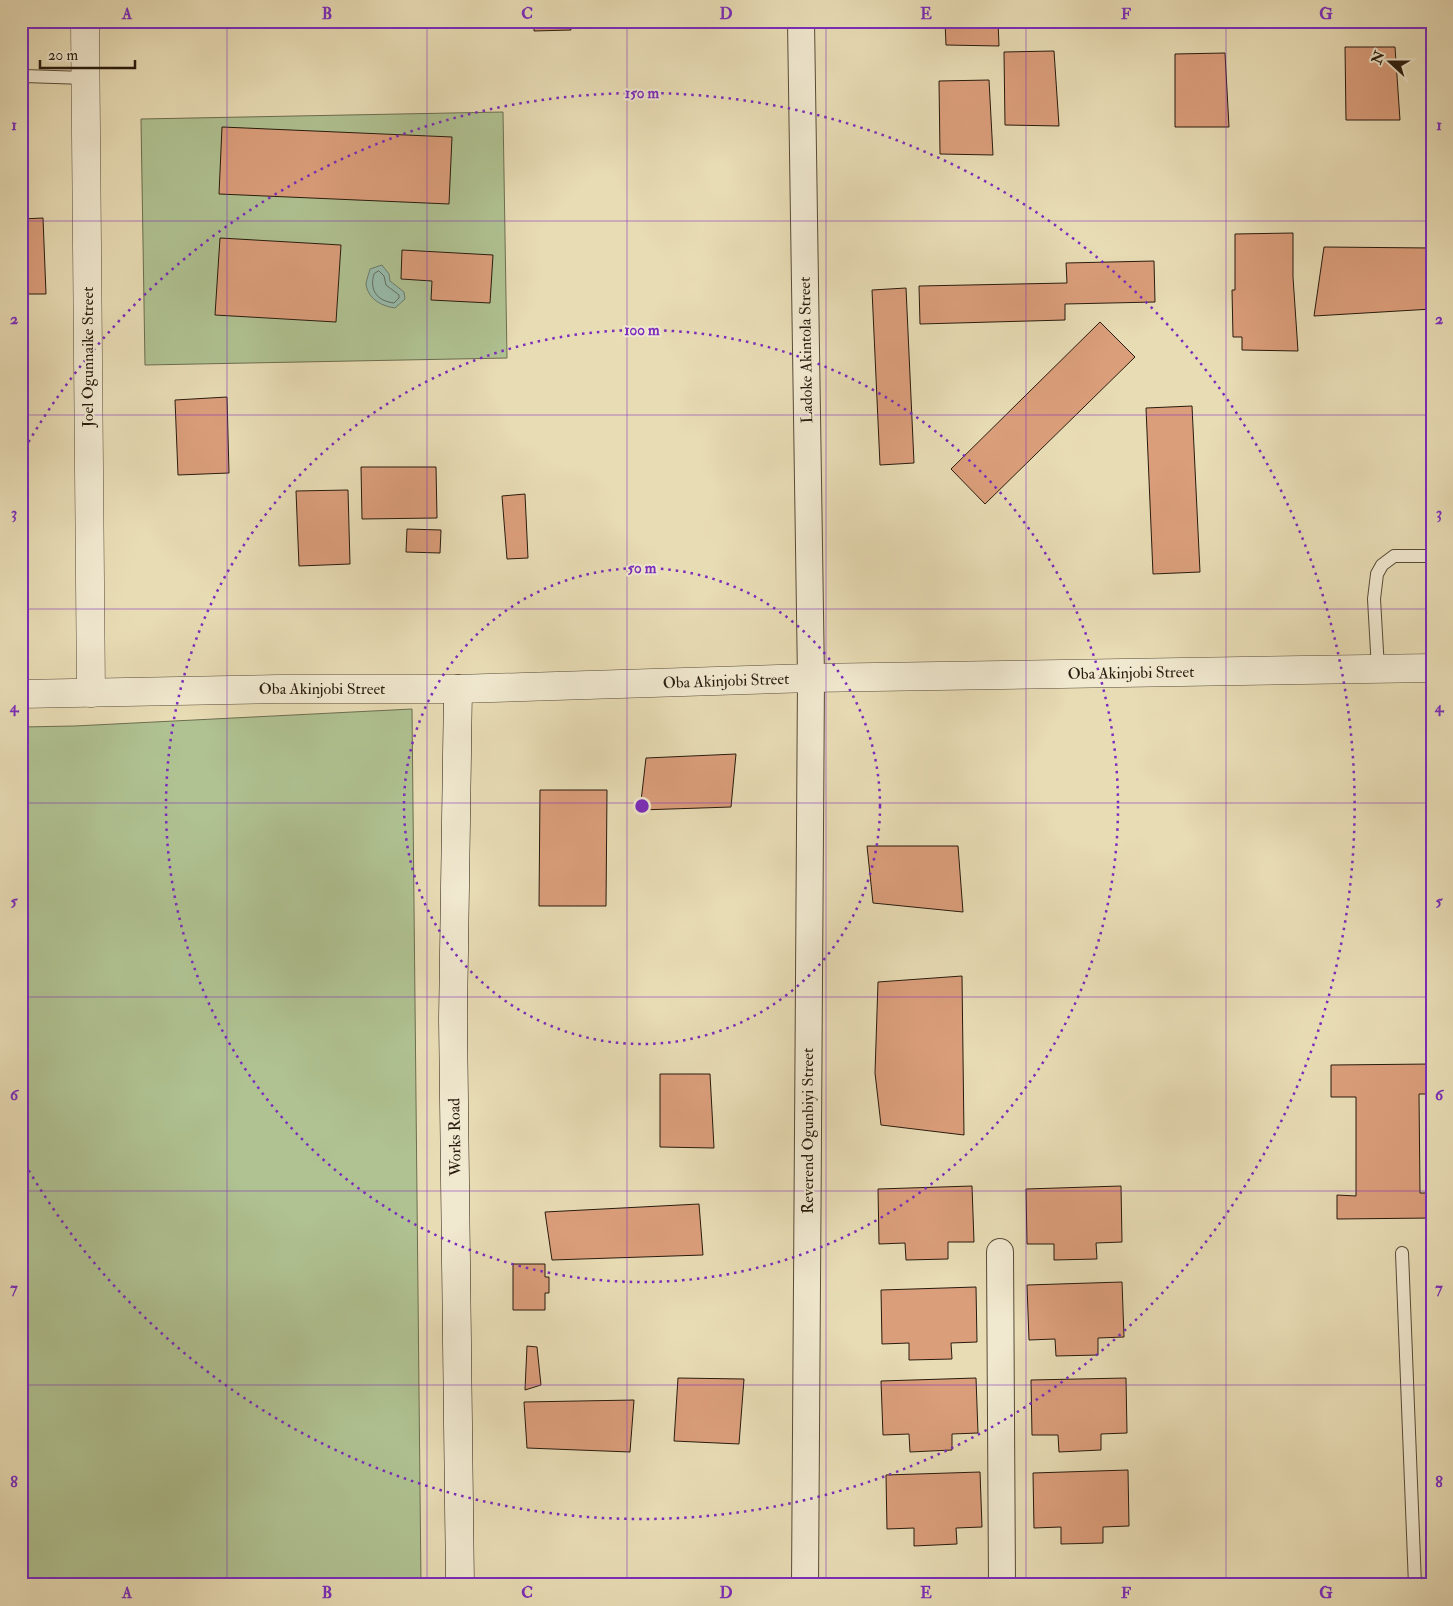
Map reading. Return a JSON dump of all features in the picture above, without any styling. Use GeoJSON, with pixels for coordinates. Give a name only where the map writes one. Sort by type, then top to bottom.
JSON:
{"type":"FeatureCollection","features":[{"type":"Feature","properties":{"kind":"street","name":"Joel Ogunnaike Street"},"geometry":{"type":"LineString","coordinates":[[85,21],[91,693]]}},
{"type":"Feature","properties":{"kind":"street","name":"Ladoke Akintola Street"},"geometry":{"type":"LineString","coordinates":[[801,21],[811,678]]}},
{"type":"Feature","properties":{"kind":"street","name":"Oba Akinjobi Street"},"geometry":{"type":"LineString","coordinates":[[21,694],[279,689],[458,689],[811,678],[1432,668]]}},
{"type":"Feature","properties":{"kind":"street","name":"Reverend Ogunbiyi Street"},"geometry":{"type":"LineString","coordinates":[[805,1585],[811,678]]}},
{"type":"Feature","properties":{"kind":"street","name":"Works Road"},"geometry":{"type":"LineString","coordinates":[[458,689],[453,1019],[460,1585]]}},
{"type":"Feature","properties":{"kind":"street"},"geometry":{"type":"LineString","coordinates":[[1000,1252],[1002,1585]]}},
{"type":"Feature","properties":{"kind":"lane"},"geometry":{"type":"LineString","coordinates":[[21,78],[24,76],[85,78]]}},
{"type":"Feature","properties":{"kind":"lane"},"geometry":{"type":"LineString","coordinates":[[1378,669],[1374,599],[1378,574],[1382,565],[1394,556],[1432,556]]}},
{"type":"Feature","properties":{"kind":"lane"},"geometry":{"type":"LineString","coordinates":[[1402,1253],[1415,1585]]}},
{"type":"Feature","properties":{"kind":"green space"},"geometry":{"type":"Polygon","coordinates":[[[503,112],[507,358],[145,365],[141,119],[503,112]]]}},
{"type":"Feature","properties":{"kind":"green space"},"geometry":{"type":"Polygon","coordinates":[[[412,709],[421,1585],[21,1585],[21,727],[412,709]]]}},
{"type":"Feature","properties":{"kind":"water"},"geometry":{"type":"Polygon","coordinates":[[[382,265],[389,274],[390,281],[404,292],[405,299],[395,308],[385,306],[373,298],[366,285],[370,269],[382,265]]]}},
{"type":"Feature","properties":{"kind":"building"},"geometry":{"type":"Polygon","coordinates":[[[534,21],[570,21],[571,30],[534,31],[534,21]]]}},
{"type":"Feature","properties":{"kind":"building"},"geometry":{"type":"Polygon","coordinates":[[[945,21],[998,21],[999,46],[946,45],[945,21]]]}},
{"type":"Feature","properties":{"kind":"building"},"geometry":{"type":"Polygon","coordinates":[[[1345,47],[1395,47],[1400,120],[1346,120],[1345,47]]]}},
{"type":"Feature","properties":{"kind":"building"},"geometry":{"type":"Polygon","coordinates":[[[1054,51],[1059,126],[1005,125],[1004,52],[1054,51]]]}},
{"type":"Feature","properties":{"kind":"building"},"geometry":{"type":"Polygon","coordinates":[[[1225,53],[1229,127],[1175,127],[1175,54],[1225,53]]]}},
{"type":"Feature","properties":{"kind":"building"},"geometry":{"type":"Polygon","coordinates":[[[989,80],[993,155],[940,154],[939,81],[989,80]]]}},
{"type":"Feature","properties":{"kind":"building"},"geometry":{"type":"Polygon","coordinates":[[[222,127],[452,137],[449,204],[219,194],[222,127]]]}},
{"type":"Feature","properties":{"kind":"building"},"geometry":{"type":"Polygon","coordinates":[[[43,218],[46,294],[21,294],[21,219],[43,218]]]}},
{"type":"Feature","properties":{"kind":"building"},"geometry":{"type":"Polygon","coordinates":[[[1293,233],[1293,277],[1298,351],[1242,350],[1242,337],[1233,337],[1232,290],[1235,290],[1235,234],[1293,233]]]}},
{"type":"Feature","properties":{"kind":"building"},"geometry":{"type":"Polygon","coordinates":[[[220,238],[341,245],[336,322],[215,315],[220,238]]]}},
{"type":"Feature","properties":{"kind":"building"},"geometry":{"type":"Polygon","coordinates":[[[1324,247],[1432,248],[1432,309],[1314,316],[1324,247]]]}},
{"type":"Feature","properties":{"kind":"building"},"geometry":{"type":"Polygon","coordinates":[[[402,250],[493,255],[490,303],[431,300],[432,281],[401,279],[402,250]]]}},
{"type":"Feature","properties":{"kind":"building"},"geometry":{"type":"Polygon","coordinates":[[[1154,261],[1155,302],[1065,304],[1065,320],[920,324],[919,286],[1067,283],[1066,263],[1154,261]]]}},
{"type":"Feature","properties":{"kind":"building"},"geometry":{"type":"Polygon","coordinates":[[[906,288],[914,463],[880,465],[872,290],[906,288]]]}},
{"type":"Feature","properties":{"kind":"building"},"geometry":{"type":"Polygon","coordinates":[[[1100,322],[1135,357],[985,504],[951,469],[1100,322]]]}},
{"type":"Feature","properties":{"kind":"building"},"geometry":{"type":"Polygon","coordinates":[[[227,397],[229,473],[178,475],[175,400],[227,397]]]}},
{"type":"Feature","properties":{"kind":"building"},"geometry":{"type":"Polygon","coordinates":[[[1192,406],[1200,572],[1153,574],[1146,408],[1192,406]]]}},
{"type":"Feature","properties":{"kind":"building"},"geometry":{"type":"Polygon","coordinates":[[[361,467],[436,467],[437,518],[362,519],[361,467]]]}},
{"type":"Feature","properties":{"kind":"building"},"geometry":{"type":"Polygon","coordinates":[[[348,490],[350,564],[299,566],[296,491],[348,490]]]}},
{"type":"Feature","properties":{"kind":"building"},"geometry":{"type":"Polygon","coordinates":[[[525,494],[528,558],[507,559],[502,496],[525,494]]]}},
{"type":"Feature","properties":{"kind":"building"},"geometry":{"type":"Polygon","coordinates":[[[407,529],[441,530],[440,553],[406,552],[407,529]]]}},
{"type":"Feature","properties":{"kind":"building"},"geometry":{"type":"Polygon","coordinates":[[[736,754],[731,807],[640,810],[646,758],[736,754]]]}},
{"type":"Feature","properties":{"kind":"building"},"geometry":{"type":"Polygon","coordinates":[[[540,790],[607,790],[606,906],[539,906],[540,790]]]}},
{"type":"Feature","properties":{"kind":"building"},"geometry":{"type":"Polygon","coordinates":[[[867,846],[958,846],[963,912],[873,903],[867,846]]]}},
{"type":"Feature","properties":{"kind":"building"},"geometry":{"type":"Polygon","coordinates":[[[962,976],[964,1135],[881,1125],[875,1073],[878,982],[962,976]]]}},
{"type":"Feature","properties":{"kind":"building"},"geometry":{"type":"Polygon","coordinates":[[[1432,1064],[1432,1094],[1419,1094],[1420,1193],[1432,1193],[1432,1218],[1337,1219],[1337,1195],[1356,1196],[1356,1097],[1331,1097],[1331,1065],[1432,1064]]]}},
{"type":"Feature","properties":{"kind":"building"},"geometry":{"type":"Polygon","coordinates":[[[660,1074],[710,1074],[714,1148],[660,1147],[660,1074]]]}},
{"type":"Feature","properties":{"kind":"building"},"geometry":{"type":"Polygon","coordinates":[[[972,1186],[974,1242],[948,1242],[948,1259],[906,1260],[905,1243],[879,1244],[878,1189],[972,1186]]]}},
{"type":"Feature","properties":{"kind":"building"},"geometry":{"type":"Polygon","coordinates":[[[1121,1186],[1122,1242],[1096,1243],[1097,1259],[1054,1260],[1054,1244],[1027,1244],[1026,1189],[1121,1186]]]}},
{"type":"Feature","properties":{"kind":"building"},"geometry":{"type":"Polygon","coordinates":[[[699,1204],[703,1255],[552,1260],[545,1212],[699,1204]]]}},
{"type":"Feature","properties":{"kind":"building"},"geometry":{"type":"Polygon","coordinates":[[[513,1264],[545,1264],[545,1277],[549,1277],[549,1293],[545,1293],[545,1310],[513,1310],[513,1264]]]}},
{"type":"Feature","properties":{"kind":"building"},"geometry":{"type":"Polygon","coordinates":[[[1122,1282],[1124,1337],[1098,1338],[1098,1355],[1056,1356],[1055,1339],[1029,1340],[1027,1285],[1122,1282]]]}},
{"type":"Feature","properties":{"kind":"building"},"geometry":{"type":"Polygon","coordinates":[[[976,1287],[977,1342],[951,1343],[952,1359],[909,1360],[909,1343],[882,1344],[881,1290],[976,1287]]]}},
{"type":"Feature","properties":{"kind":"building"},"geometry":{"type":"Polygon","coordinates":[[[527,1346],[537,1347],[541,1385],[525,1390],[527,1346]]]}},
{"type":"Feature","properties":{"kind":"building"},"geometry":{"type":"Polygon","coordinates":[[[678,1378],[744,1379],[739,1444],[674,1441],[678,1378]]]}},
{"type":"Feature","properties":{"kind":"building"},"geometry":{"type":"Polygon","coordinates":[[[976,1378],[978,1433],[952,1434],[952,1450],[910,1452],[909,1434],[883,1435],[881,1381],[976,1378]]]}},
{"type":"Feature","properties":{"kind":"building"},"geometry":{"type":"Polygon","coordinates":[[[1126,1378],[1127,1433],[1101,1434],[1101,1450],[1059,1452],[1058,1435],[1032,1435],[1031,1380],[1126,1378]]]}},
{"type":"Feature","properties":{"kind":"building"},"geometry":{"type":"Polygon","coordinates":[[[634,1400],[630,1452],[527,1448],[524,1402],[634,1400]]]}},
{"type":"Feature","properties":{"kind":"building"},"geometry":{"type":"Polygon","coordinates":[[[1128,1470],[1129,1526],[1103,1527],[1103,1543],[1061,1544],[1061,1527],[1034,1528],[1033,1473],[1128,1470]]]}},
{"type":"Feature","properties":{"kind":"building"},"geometry":{"type":"Polygon","coordinates":[[[980,1472],[982,1527],[956,1528],[957,1544],[914,1546],[914,1528],[887,1529],[886,1475],[980,1472]]]}}]}
